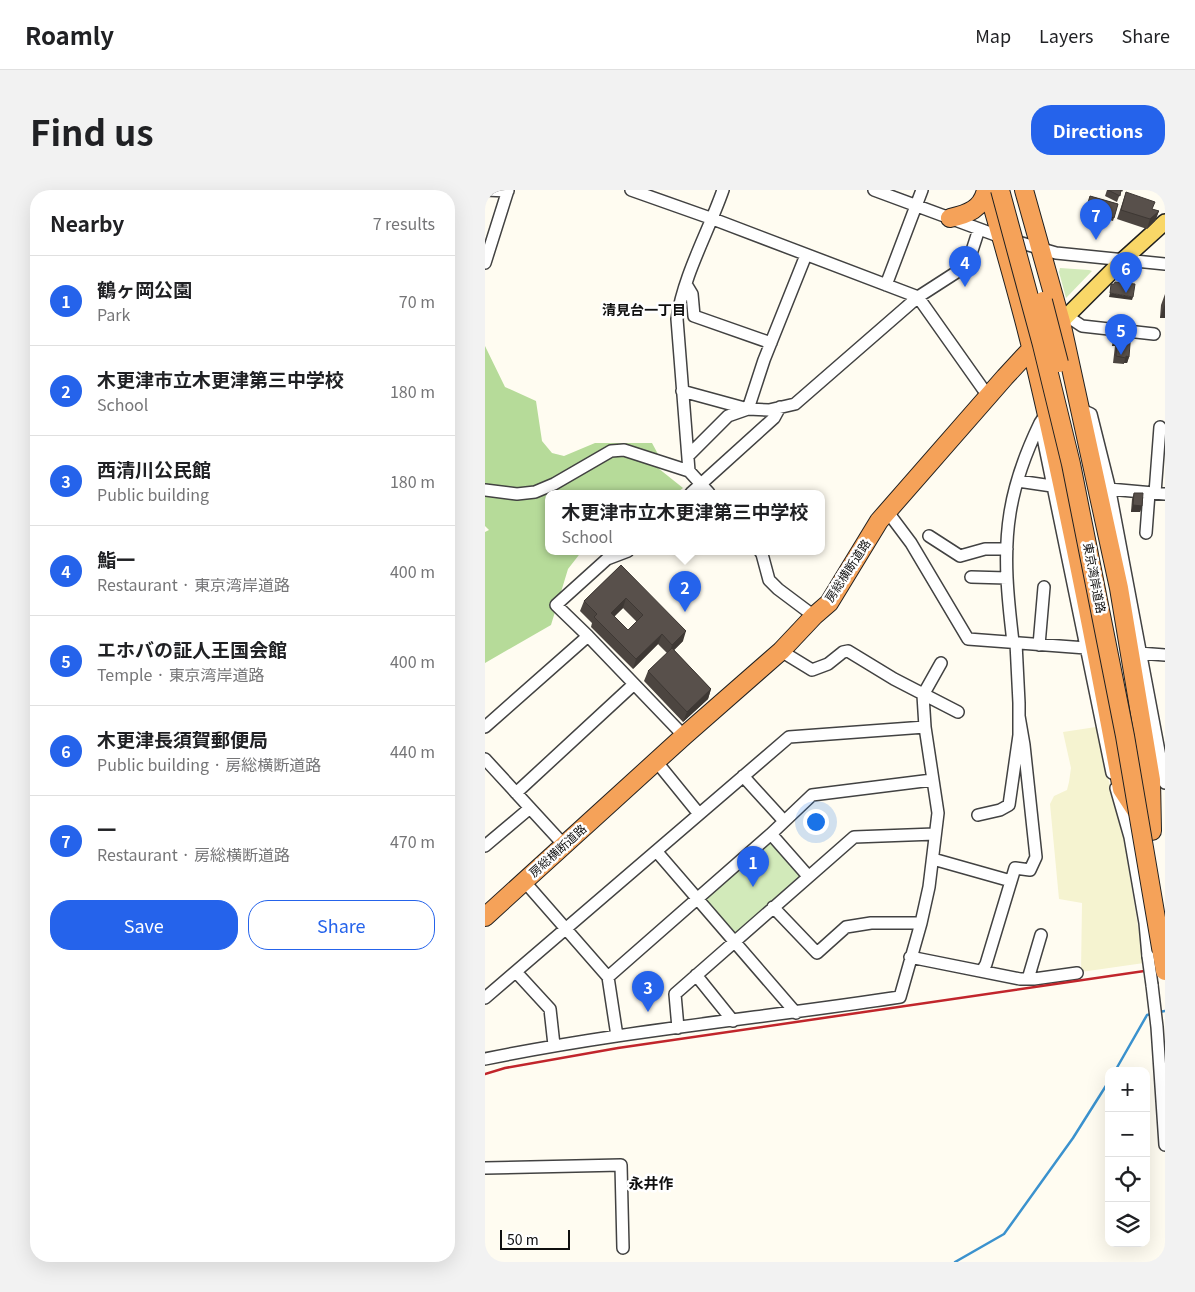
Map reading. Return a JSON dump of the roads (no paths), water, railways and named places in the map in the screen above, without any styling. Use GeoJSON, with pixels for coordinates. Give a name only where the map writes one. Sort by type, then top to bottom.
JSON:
{"type":"FeatureCollection","features":[{"type":"Feature","properties":{"kind":"highway"},"geometry":{"type":"LineString","coordinates":[[950,218],[963,216],[979,206],[987,190]]}},
{"type":"Feature","properties":{"kind":"highway"},"geometry":{"type":"LineString","coordinates":[[987,190],[1031,349],[1043,419],[1086,593],[1122,789],[1137,812]]}},
{"type":"Feature","properties":{"kind":"highway","name":"東京湾岸道路"},"geometry":{"type":"LineString","coordinates":[[1000,190],[1042,344],[1071,464],[1125,736],[1165,971]]}},
{"type":"Feature","properties":{"kind":"highway","name":"東京湾岸道路"},"geometry":{"type":"LineString","coordinates":[[1013,190],[1053,339],[1081,460],[1165,905]]}},
{"type":"Feature","properties":{"kind":"highway"},"geometry":{"type":"LineString","coordinates":[[1024,190],[1039,248],[1064,319],[1080,409],[1119,588],[1144,728],[1151,780],[1152,831]]}},
{"type":"Feature","properties":{"kind":"highway","name":"房総横断道路"},"geometry":{"type":"LineString","coordinates":[[485,917],[656,761],[781,651],[829,603],[887,511],[1031,349],[1064,319]]}},
{"type":"Feature","properties":{"kind":"main road","name":"房総横断道路"},"geometry":{"type":"LineString","coordinates":[[1064,319],[1123,259],[1165,222]]}},
{"type":"Feature","properties":{"kind":"street"},"geometry":{"type":"LineString","coordinates":[[485,190],[508,190],[486,257]]}},
{"type":"Feature","properties":{"kind":"street"},"geometry":{"type":"LineString","coordinates":[[631,190],[713,219],[918,298],[988,396]]}},
{"type":"Feature","properties":{"kind":"street"},"geometry":{"type":"LineString","coordinates":[[689,471],[677,319],[680,302],[697,252],[713,219],[723,190]]}},
{"type":"Feature","properties":{"kind":"street"},"geometry":{"type":"LineString","coordinates":[[873,190],[1001,237],[1057,253],[1165,264]]}},
{"type":"Feature","properties":{"kind":"street"},"geometry":{"type":"LineString","coordinates":[[886,285],[922,190]]}},
{"type":"Feature","properties":{"kind":"street"},"geometry":{"type":"LineString","coordinates":[[682,391],[748,409],[769,410],[795,404],[918,298],[963,268],[969,260],[979,228]]}},
{"type":"Feature","properties":{"kind":"street"},"geometry":{"type":"LineString","coordinates":[[748,409],[771,343],[806,255]]}},
{"type":"Feature","properties":{"kind":"street"},"geometry":{"type":"LineString","coordinates":[[686,284],[692,294],[694,316],[771,343]]}},
{"type":"Feature","properties":{"kind":"street"},"geometry":{"type":"LineString","coordinates":[[1064,319],[1082,326],[1154,334]]}},
{"type":"Feature","properties":{"kind":"street"},"geometry":{"type":"LineString","coordinates":[[485,490],[517,494],[535,492],[611,451],[624,450],[689,471],[705,489],[774,418],[781,407]]}},
{"type":"Feature","properties":{"kind":"street"},"geometry":{"type":"LineString","coordinates":[[688,456],[728,416],[748,409]]}},
{"type":"Feature","properties":{"kind":"street"},"geometry":{"type":"LineString","coordinates":[[1080,409],[1091,414],[1109,489],[1165,784]]}},
{"type":"Feature","properties":{"kind":"street"},"geometry":{"type":"LineString","coordinates":[[978,815],[1000,810],[1009,805],[1019,735],[1019,716],[1007,578],[1009,513],[1026,452],[1043,419]]}},
{"type":"Feature","properties":{"kind":"street"},"geometry":{"type":"LineString","coordinates":[[1043,419],[1052,486],[1107,759],[1130,837],[1145,923],[1158,1036],[1165,1145]]}},
{"type":"Feature","properties":{"kind":"street"},"geometry":{"type":"LineString","coordinates":[[1146,532],[1156,493],[1160,427]]}},
{"type":"Feature","properties":{"kind":"street"},"geometry":{"type":"LineString","coordinates":[[1017,481],[1052,486]]}},
{"type":"Feature","properties":{"kind":"street"},"geometry":{"type":"LineString","coordinates":[[1109,489],[1156,493]]}},
{"type":"Feature","properties":{"kind":"street"},"geometry":{"type":"LineString","coordinates":[[887,511],[911,543],[969,639],[1086,648]]}},
{"type":"Feature","properties":{"kind":"street"},"geometry":{"type":"LineString","coordinates":[[929,536],[960,556],[985,549],[1007,549]]}},
{"type":"Feature","properties":{"kind":"street"},"geometry":{"type":"LineString","coordinates":[[618,555],[607,559],[556,605],[684,736]]}},
{"type":"Feature","properties":{"kind":"street"},"geometry":{"type":"LineString","coordinates":[[762,555],[769,580],[814,616]]}},
{"type":"Feature","properties":{"kind":"street"},"geometry":{"type":"LineString","coordinates":[[971,577],[1007,578]]}},
{"type":"Feature","properties":{"kind":"street"},"geometry":{"type":"LineString","coordinates":[[1039,644],[1044,587]]}},
{"type":"Feature","properties":{"kind":"street"},"geometry":{"type":"LineString","coordinates":[[485,727],[588,636]]}},
{"type":"Feature","properties":{"kind":"street"},"geometry":{"type":"LineString","coordinates":[[781,651],[812,670],[828,664],[843,652],[848,651],[923,695],[958,712]]}},
{"type":"Feature","properties":{"kind":"street"},"geometry":{"type":"LineString","coordinates":[[1139,653],[1165,655]]}},
{"type":"Feature","properties":{"kind":"street"},"geometry":{"type":"LineString","coordinates":[[485,1059],[554,1045],[796,1013],[900,997],[921,924],[933,859],[938,813],[925,727],[923,695],[941,663]]}},
{"type":"Feature","properties":{"kind":"street"},"geometry":{"type":"LineString","coordinates":[[516,793],[634,684]]}},
{"type":"Feature","properties":{"kind":"street"},"geometry":{"type":"LineString","coordinates":[[982,971],[987,964],[1015,868],[1030,870],[1036,857],[1019,716]]}},
{"type":"Feature","properties":{"kind":"street"},"geometry":{"type":"LineString","coordinates":[[485,998],[789,737],[925,727]]}},
{"type":"Feature","properties":{"kind":"street"},"geometry":{"type":"LineString","coordinates":[[485,759],[564,845]]}},
{"type":"Feature","properties":{"kind":"street"},"geometry":{"type":"LineString","coordinates":[[656,761],[699,814]]}},
{"type":"Feature","properties":{"kind":"street"},"geometry":{"type":"LineString","coordinates":[[743,776],[784,822]]}},
{"type":"Feature","properties":{"kind":"street"},"geometry":{"type":"LineString","coordinates":[[608,977],[771,834],[812,795],[932,780]]}},
{"type":"Feature","properties":{"kind":"street"},"geometry":{"type":"LineString","coordinates":[[485,846],[530,808]]}},
{"type":"Feature","properties":{"kind":"street"},"geometry":{"type":"LineString","coordinates":[[771,834],[808,876]]}},
{"type":"Feature","properties":{"kind":"street"},"geometry":{"type":"LineString","coordinates":[[678,1028],[675,994],[854,837],[935,834]]}},
{"type":"Feature","properties":{"kind":"street"},"geometry":{"type":"LineString","coordinates":[[657,852],[796,1013]]}},
{"type":"Feature","properties":{"kind":"street"},"geometry":{"type":"LineString","coordinates":[[933,859],[1011,881]]}},
{"type":"Feature","properties":{"kind":"street"},"geometry":{"type":"LineString","coordinates":[[525,881],[565,930],[608,977],[617,1036]]}},
{"type":"Feature","properties":{"kind":"street"},"geometry":{"type":"LineString","coordinates":[[773,908],[817,953],[846,927],[871,922],[921,924]]}},
{"type":"Feature","properties":{"kind":"street"},"geometry":{"type":"LineString","coordinates":[[1028,979],[1041,935]]}},
{"type":"Feature","properties":{"kind":"street"},"geometry":{"type":"LineString","coordinates":[[910,957],[1028,979],[1077,973]]}},
{"type":"Feature","properties":{"kind":"street"},"geometry":{"type":"LineString","coordinates":[[516,972],[550,1009],[554,1045]]}},
{"type":"Feature","properties":{"kind":"street"},"geometry":{"type":"LineString","coordinates":[[696,975],[733,1021]]}},
{"type":"Feature","properties":{"kind":"street"},"geometry":{"type":"LineString","coordinates":[[485,1168],[621,1165],[623,1248]]}},
{"type":"Feature","properties":{"kind":"waterway"},"geometry":{"type":"LineString","coordinates":[[1159,1012],[1165,1011]]}},
{"type":"Feature","properties":{"kind":"waterway"},"geometry":{"type":"LineString","coordinates":[[1117,1067],[1147,1015],[1151,1014]]}},
{"type":"Feature","properties":{"kind":"waterway"},"geometry":{"type":"LineString","coordinates":[[955,1262],[1004,1234],[1073,1138],[1105,1087]]}},
{"type":"Feature","properties":{"kind":"railway"},"geometry":{"type":"LineString","coordinates":[[485,1074],[505,1068],[618,1048],[1165,968]]}},
{"type":"Feature","properties":{"kind":"place","name":"一"},"geometry":{"type":"Point","coordinates":[1096,240]}},
{"type":"Feature","properties":{"kind":"place","name":"鮨一"},"geometry":{"type":"Point","coordinates":[965,287]}},
{"type":"Feature","properties":{"kind":"place","name":"木更津長須賀郵便局"},"geometry":{"type":"Point","coordinates":[1126,293]}},
{"type":"Feature","properties":{"kind":"place","name":"エホバの証人王国会館"},"geometry":{"type":"Point","coordinates":[1121,355]}},
{"type":"Feature","properties":{"kind":"place","name":"木更津市立木更津第三中学校"},"geometry":{"type":"Point","coordinates":[685,612]}},
{"type":"Feature","properties":{"kind":"place","name":"鶴ヶ岡公園"},"geometry":{"type":"Point","coordinates":[753,887]}},
{"type":"Feature","properties":{"kind":"place","name":"西清川公民館"},"geometry":{"type":"Point","coordinates":[648,1012]}},
{"type":"Feature","properties":{"kind":"district","name":"清見台一丁目"},"geometry":{"type":"Point","coordinates":[644,310]}},
{"type":"Feature","properties":{"kind":"district","name":"永井作"},"geometry":{"type":"Point","coordinates":[651,1184]}}]}
